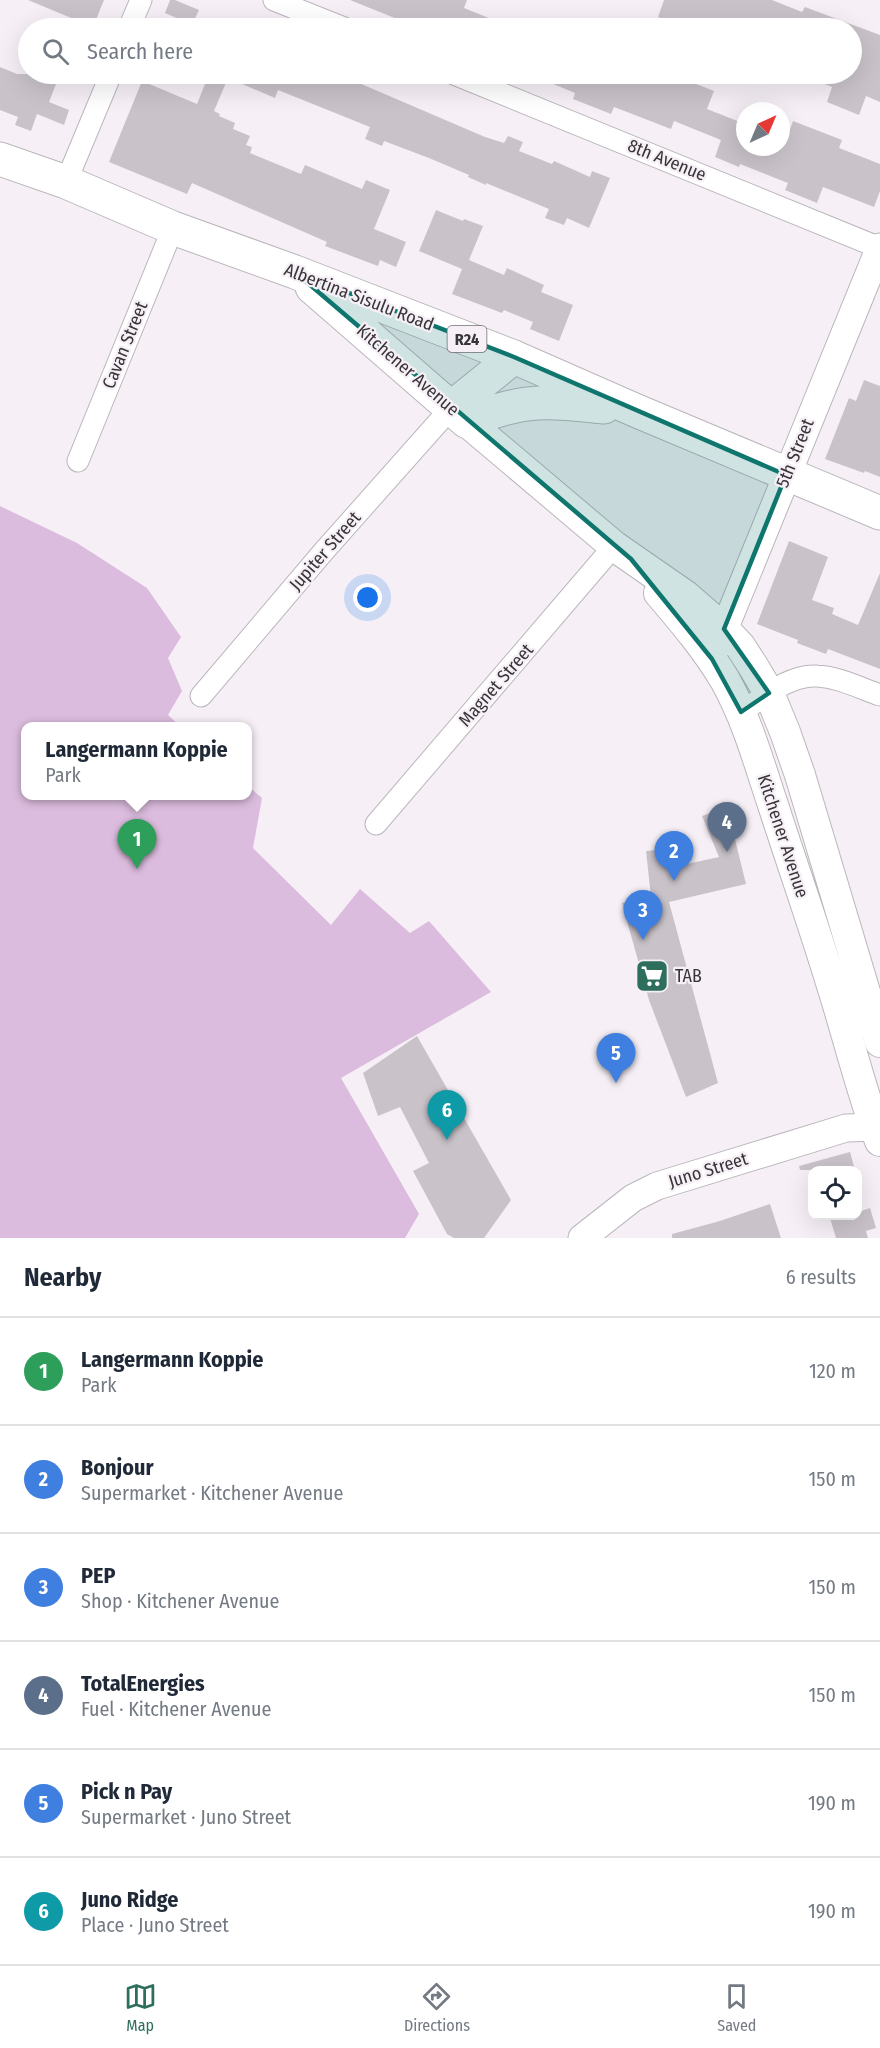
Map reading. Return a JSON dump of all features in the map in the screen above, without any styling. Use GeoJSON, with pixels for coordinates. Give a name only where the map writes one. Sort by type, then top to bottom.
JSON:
{"type":"FeatureCollection","features":[{"type":"Feature","properties":{"kind":"main road","name":"Albertina Sisulu Road"},"geometry":{"type":"LineString","coordinates":[[0,159],[66,182],[173,228],[295,272],[514,357],[786,475],[880,513]]}},
{"type":"Feature","properties":{"kind":"main road","name":"Kitchener Avenue"},"geometry":{"type":"LineString","coordinates":[[295,272],[622,553],[686,596],[724,629],[753,666],[769,693],[800,775],[880,1042]]}},
{"type":"Feature","properties":{"kind":"main road"},"geometry":{"type":"LineString","coordinates":[[458,414],[514,357]]}},
{"type":"Feature","properties":{"kind":"main road","name":"Kitchener Avenue"},"geometry":{"type":"LineString","coordinates":[[458,414],[538,403],[575,404],[637,411]]}},
{"type":"Feature","properties":{"kind":"main road","name":"Kitchener Avenue"},"geometry":{"type":"LineString","coordinates":[[622,553],[685,623],[712,659],[741,712],[752,738],[877,1122]]}},
{"type":"Feature","properties":{"kind":"main road"},"geometry":{"type":"LineString","coordinates":[[858,969],[880,990]]}},
{"type":"Feature","properties":{"kind":"street"},"geometry":{"type":"LineString","coordinates":[[133,18],[141,0]]}},
{"type":"Feature","properties":{"kind":"street"},"geometry":{"type":"LineString","coordinates":[[274,0],[319,18]]}},
{"type":"Feature","properties":{"kind":"street"},"geometry":{"type":"LineString","coordinates":[[66,182],[107,84]]}},
{"type":"Feature","properties":{"kind":"street","name":"8th Avenue"},"geometry":{"type":"LineString","coordinates":[[479,84],[880,247]]}},
{"type":"Feature","properties":{"kind":"street","name":"Cavan Street"},"geometry":{"type":"LineString","coordinates":[[78,461],[173,228]]}},
{"type":"Feature","properties":{"kind":"street","name":"5th Street"},"geometry":{"type":"LineString","coordinates":[[712,659],[880,247]]}},
{"type":"Feature","properties":{"kind":"street","name":"Jupiter Street"},"geometry":{"type":"LineString","coordinates":[[201,696],[332,542],[458,414]]}},
{"type":"Feature","properties":{"kind":"street","name":"Magnet Street"},"geometry":{"type":"LineString","coordinates":[[376,824],[622,553]]}},
{"type":"Feature","properties":{"kind":"street"},"geometry":{"type":"LineString","coordinates":[[741,712],[769,693],[802,677],[817,676],[834,679],[880,695]]}},
{"type":"Feature","properties":{"kind":"street","name":"Juno Street"},"geometry":{"type":"LineString","coordinates":[[582,1238],[633,1198],[657,1186],[846,1128],[877,1122]]}},
{"type":"Feature","properties":{"kind":"highlighted area"},"geometry":{"type":"Polygon","coordinates":[[[295,272],[514,357],[786,475],[724,629],[769,693],[741,712],[712,659],[631,559],[295,272]]]}},
{"type":"Feature","properties":{"kind":"shaded area"},"geometry":{"type":"Polygon","coordinates":[[[0,506],[77,543],[147,588],[181,637],[168,658],[182,691],[168,715],[176,722],[21,722],[21,800],[252,800],[252,789],[262,798],[253,848],[331,925],[360,889],[410,933],[429,921],[491,992],[341,1078],[419,1214],[405,1238],[0,1238],[0,506]]]}},
{"type":"Feature","properties":{"kind":"building"},"geometry":{"type":"Polygon","coordinates":[[[28,0],[104,0],[97,18],[71,18],[28,0]]]}},
{"type":"Feature","properties":{"kind":"building"},"geometry":{"type":"Polygon","coordinates":[[[170,0],[199,10],[195,18],[176,18],[165,13],[170,0]]]}},
{"type":"Feature","properties":{"kind":"building"},"geometry":{"type":"Polygon","coordinates":[[[350,0],[467,0],[464,8],[489,18],[395,18],[350,0]]]}},
{"type":"Feature","properties":{"kind":"building"},"geometry":{"type":"Polygon","coordinates":[[[664,0],[772,0],[802,12],[805,7],[834,18],[661,18],[658,17],[664,0]]]}},
{"type":"Feature","properties":{"kind":"building"},"geometry":{"type":"Polygon","coordinates":[[[862,28],[880,35],[880,102],[866,96],[859,115],[827,102],[832,87],[825,84],[862,84],[862,28]]]}},
{"type":"Feature","properties":{"kind":"building"},"geometry":{"type":"Polygon","coordinates":[[[0,67],[18,74],[18,84],[56,84],[49,102],[69,110],[64,125],[37,114],[31,131],[15,125],[18,117],[0,110],[0,67]]]}},
{"type":"Feature","properties":{"kind":"building"},"geometry":{"type":"Polygon","coordinates":[[[141,84],[149,84],[197,104],[205,84],[225,84],[214,111],[220,114],[219,116],[235,123],[233,129],[250,136],[246,145],[252,147],[250,153],[301,174],[305,165],[362,189],[366,180],[390,190],[374,229],[406,242],[396,267],[380,260],[378,266],[325,246],[327,242],[192,183],[187,194],[109,162],[141,84]]]}},
{"type":"Feature","properties":{"kind":"building"},"geometry":{"type":"Polygon","coordinates":[[[242,84],[361,84],[485,137],[504,143],[508,136],[523,142],[519,151],[552,164],[554,161],[590,177],[592,171],[610,178],[589,228],[567,218],[564,225],[545,218],[549,209],[486,183],[486,185],[429,158],[384,141],[382,146],[365,139],[370,127],[278,90],[275,98],[242,84]]]}},
{"type":"Feature","properties":{"kind":"building"},"geometry":{"type":"Polygon","coordinates":[[[553,84],[696,84],[714,91],[707,109],[736,120],[736,156],[790,156],[790,129],[793,121],[842,140],[839,148],[880,164],[880,191],[874,207],[823,187],[817,203],[785,190],[788,183],[715,157],[721,140],[674,121],[671,129],[614,107],[611,114],[573,99],[575,93],[553,84]]]}},
{"type":"Feature","properties":{"kind":"building"},"geometry":{"type":"Polygon","coordinates":[[[436,210],[483,226],[469,260],[504,275],[507,268],[544,285],[541,292],[573,305],[559,341],[530,329],[533,322],[504,310],[502,313],[452,294],[462,269],[419,251],[436,210]]]}},
{"type":"Feature","properties":{"kind":"building"},"geometry":{"type":"Polygon","coordinates":[[[864,380],[880,386],[880,477],[825,459],[849,398],[856,401],[864,380]]]}},
{"type":"Feature","properties":{"kind":"building"},"geometry":{"type":"Polygon","coordinates":[[[789,541],[828,557],[812,600],[834,608],[832,614],[858,625],[880,573],[880,669],[828,649],[826,654],[757,624],[789,541]]]}},
{"type":"Feature","properties":{"kind":"building"},"geometry":{"type":"Polygon","coordinates":[[[727,807],[746,884],[669,902],[718,1083],[686,1097],[649,1000],[622,903],[651,897],[646,851],[679,848],[687,864],[719,857],[702,816],[727,807]]]}},
{"type":"Feature","properties":{"kind":"building"},"geometry":{"type":"Polygon","coordinates":[[[417,1036],[511,1200],[484,1238],[454,1238],[447,1234],[413,1171],[429,1163],[400,1107],[378,1116],[363,1073],[417,1036]]]}},
{"type":"Feature","properties":{"kind":"building"},"geometry":{"type":"Polygon","coordinates":[[[850,1152],[854,1166],[808,1166],[808,1170],[800,1170],[799,1166],[850,1152]]]}},
{"type":"Feature","properties":{"kind":"building"},"geometry":{"type":"Polygon","coordinates":[[[770,1204],[781,1238],[672,1238],[672,1234],[770,1204]]]}},
{"type":"Feature","properties":{"kind":"building"},"geometry":{"type":"Polygon","coordinates":[[[870,1208],[876,1228],[866,1231],[868,1238],[836,1238],[831,1220],[862,1220],[862,1211],[870,1208]]]}},
{"type":"Feature","properties":{"kind":"place","name":"TotalEnergies"},"geometry":{"type":"Point","coordinates":[727,852]}},
{"type":"Feature","properties":{"kind":"place","name":"Langermann Koppie"},"geometry":{"type":"Point","coordinates":[137,869]}},
{"type":"Feature","properties":{"kind":"place","name":"Bonjour"},"geometry":{"type":"Point","coordinates":[674,881]}},
{"type":"Feature","properties":{"kind":"place","name":"PEP"},"geometry":{"type":"Point","coordinates":[643,940]}},
{"type":"Feature","properties":{"kind":"place","name":"TAB"},"geometry":{"type":"Point","coordinates":[652,976]}},
{"type":"Feature","properties":{"kind":"place","name":"Pick n Pay"},"geometry":{"type":"Point","coordinates":[616,1083]}},
{"type":"Feature","properties":{"kind":"place","name":"Juno Ridge"},"geometry":{"type":"Point","coordinates":[447,1140]}}]}
